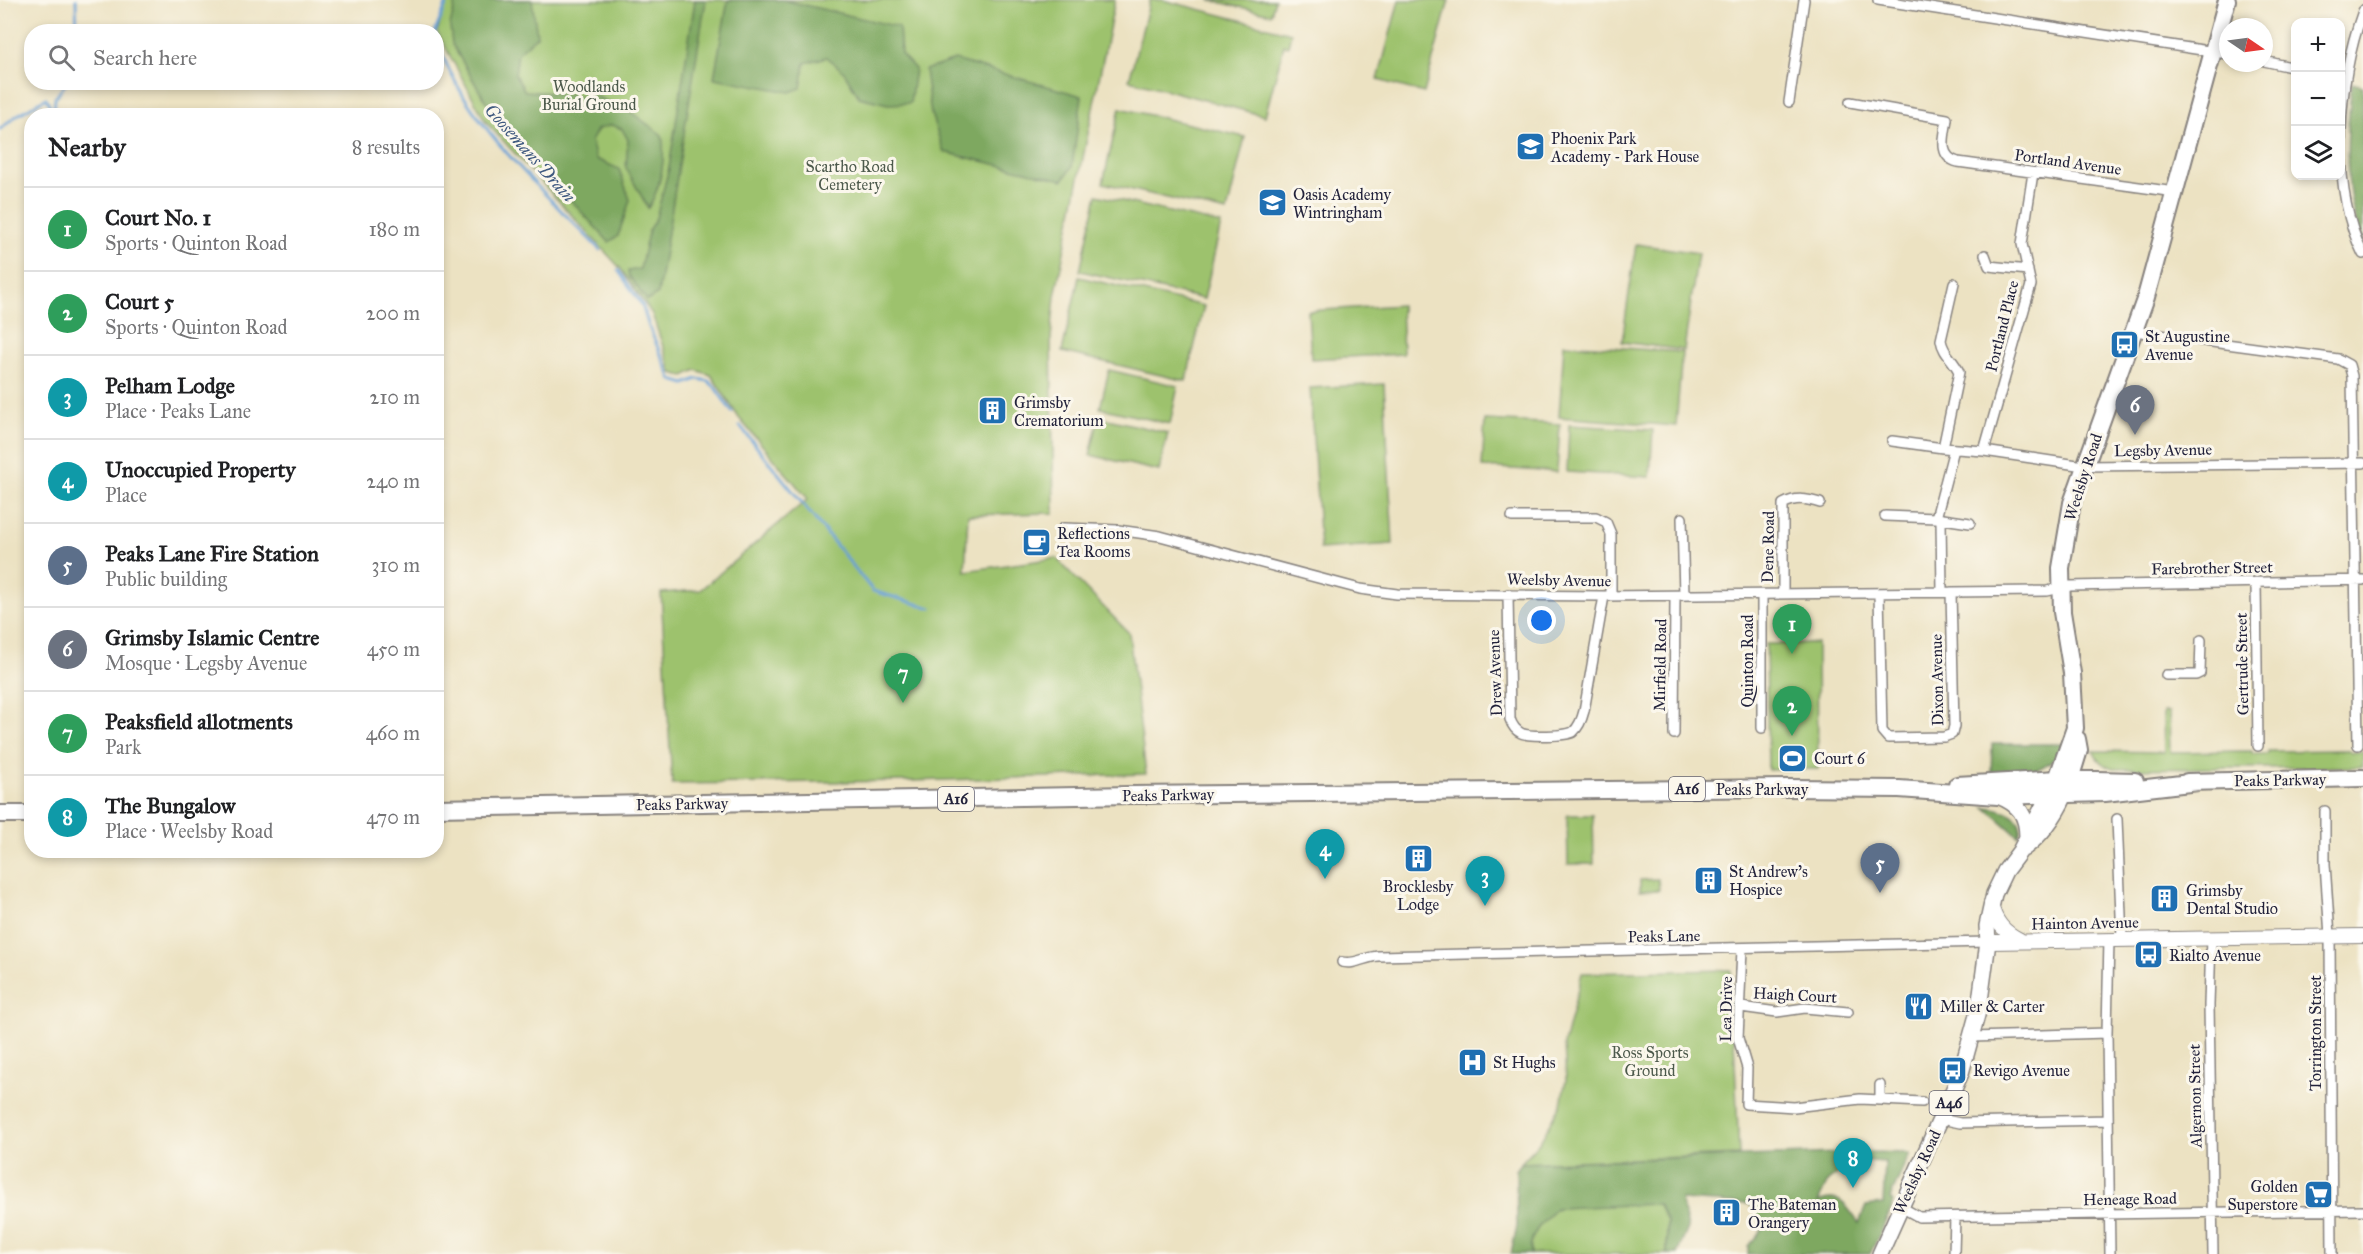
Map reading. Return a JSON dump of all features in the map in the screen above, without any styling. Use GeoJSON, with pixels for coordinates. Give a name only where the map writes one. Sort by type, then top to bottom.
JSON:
{"type":"FeatureCollection","features":[{"type":"Feature","properties":{"kind":"highway","name":"Weelsby Road"},"geometry":{"type":"LineString","coordinates":[[2225,18],[2227,0]]}},
{"type":"Feature","properties":{"kind":"highway","name":"Weelsby Road"},"geometry":{"type":"LineString","coordinates":[[2061,788],[2075,728],[2075,702],[2062,612],[2064,542],[2072,503],[2136,330],[2175,192],[2219,58]]}},
{"type":"Feature","properties":{"kind":"highway","name":"A46"},"geometry":{"type":"LineString","coordinates":[[2075,728],[2079,750],[2094,770],[2108,781]]}},
{"type":"Feature","properties":{"kind":"highway","name":"A46"},"geometry":{"type":"LineString","coordinates":[[2061,788],[2079,750]]}},
{"type":"Feature","properties":{"kind":"highway","name":"Peaks Parkway"},"geometry":{"type":"LineString","coordinates":[[1899,789],[1998,796],[2108,781],[2198,782],[2363,778]]}},
{"type":"Feature","properties":{"kind":"highway","name":"Peaks Parkway"},"geometry":{"type":"LineString","coordinates":[[444,808],[1132,795],[1775,788],[2061,788],[2105,793],[2198,782]]}},
{"type":"Feature","properties":{"kind":"highway"},"geometry":{"type":"LineString","coordinates":[[0,814],[24,814]]}},
{"type":"Feature","properties":{"kind":"main road","name":"Weelsby Road"},"geometry":{"type":"LineString","coordinates":[[1880,1254],[1961,1073],[1979,1008],[1988,942],[1986,926],[1991,904],[2005,871],[2023,844],[2037,839],[2051,821],[2061,788]]}},
{"type":"Feature","properties":{"kind":"main road","name":"A16"},"geometry":{"type":"LineString","coordinates":[[1998,796],[2010,801],[2023,813],[2027,827],[2023,844]]}},
{"type":"Feature","properties":{"kind":"main road"},"geometry":{"type":"LineString","coordinates":[[1991,904],[1996,921],[2007,934],[2021,941]]}},
{"type":"Feature","properties":{"kind":"main road","name":"Hainton Avenue"},"geometry":{"type":"LineString","coordinates":[[1988,942],[2363,936]]}},
{"type":"Feature","properties":{"kind":"street"},"geometry":{"type":"LineString","coordinates":[[1789,102],[1804,0]]}},
{"type":"Feature","properties":{"kind":"street"},"geometry":{"type":"LineString","coordinates":[[1878,0],[2219,52]]}},
{"type":"Feature","properties":{"kind":"street"},"geometry":{"type":"LineString","coordinates":[[2345,72],[2363,11]]}},
{"type":"Feature","properties":{"kind":"street"},"geometry":{"type":"LineString","coordinates":[[2273,64],[2291,67]]}},
{"type":"Feature","properties":{"kind":"street","name":"Portland Avenue"},"geometry":{"type":"LineString","coordinates":[[1850,102],[1947,119],[1945,153],[1947,158],[1958,162],[2175,192]]}},
{"type":"Feature","properties":{"kind":"street"},"geometry":{"type":"LineString","coordinates":[[2341,126],[2344,193],[2349,220],[2363,254]]}},
{"type":"Feature","properties":{"kind":"street","name":"Portland Place"},"geometry":{"type":"LineString","coordinates":[[1984,451],[2031,285],[2022,244],[2033,173]]}},
{"type":"Feature","properties":{"kind":"street"},"geometry":{"type":"LineString","coordinates":[[1985,255],[1989,266],[2019,271],[2028,270]]}},
{"type":"Feature","properties":{"kind":"street"},"geometry":{"type":"LineString","coordinates":[[1943,448],[1959,372],[1955,362],[1942,348],[1941,340],[1954,283]]}},
{"type":"Feature","properties":{"kind":"street"},"geometry":{"type":"LineString","coordinates":[[2136,330],[2338,359],[2349,365],[2352,376],[2358,463],[2358,745]]}},
{"type":"Feature","properties":{"kind":"street","name":"Legsby Avenue"},"geometry":{"type":"LineString","coordinates":[[1892,441],[1984,451],[2084,466],[2358,463]]}},
{"type":"Feature","properties":{"kind":"street"},"geometry":{"type":"LineString","coordinates":[[1947,592],[1939,519],[1954,449]]}},
{"type":"Feature","properties":{"kind":"street","name":"Dene Road"},"geometry":{"type":"LineString","coordinates":[[1783,593],[1783,504],[1805,498],[1820,503]]}},
{"type":"Feature","properties":{"kind":"street"},"geometry":{"type":"LineString","coordinates":[[1884,516],[1970,523]]}},
{"type":"Feature","properties":{"kind":"street"},"geometry":{"type":"LineString","coordinates":[[1512,518],[1596,517],[1606,522],[1611,534],[1608,596]]}},
{"type":"Feature","properties":{"kind":"street","name":"Mirfield Road"},"geometry":{"type":"LineString","coordinates":[[1674,734],[1682,518]]}},
{"type":"Feature","properties":{"kind":"street","name":"Weelsby Avenue"},"geometry":{"type":"LineString","coordinates":[[1063,528],[1118,530],[1160,536],[1360,589],[1397,594],[1608,596],[2047,591],[2062,586]]}},
{"type":"Feature","properties":{"kind":"street","name":"Farebrother Street"},"geometry":{"type":"LineString","coordinates":[[2062,586],[2359,580]]}},
{"type":"Feature","properties":{"kind":"street","name":"Gertrude Street"},"geometry":{"type":"LineString","coordinates":[[2256,582],[2258,746]]}},
{"type":"Feature","properties":{"kind":"street","name":"Dixon Avenue"},"geometry":{"type":"LineString","coordinates":[[1879,593],[1882,731],[1888,738],[1944,737],[1952,734],[1954,726],[1947,592]]}},
{"type":"Feature","properties":{"kind":"street","name":"Drew Avenue"},"geometry":{"type":"LineString","coordinates":[[1508,594],[1510,719],[1516,730],[1527,735],[1563,735],[1577,728],[1584,711],[1608,596]]}},
{"type":"Feature","properties":{"kind":"street","name":"Quinton Road"},"geometry":{"type":"LineString","coordinates":[[1762,594],[1762,728]]}},
{"type":"Feature","properties":{"kind":"street"},"geometry":{"type":"LineString","coordinates":[[2166,675],[2200,673],[2201,640]]}},
{"type":"Feature","properties":{"kind":"street","name":"Torrington Street"},"geometry":{"type":"LineString","coordinates":[[2325,812],[2325,864],[2330,936],[2332,1254]]}},
{"type":"Feature","properties":{"kind":"street"},"geometry":{"type":"LineString","coordinates":[[2110,1254],[2107,1033],[2115,939],[2117,819]]}},
{"type":"Feature","properties":{"kind":"street","name":"Algernon Street"},"geometry":{"type":"LineString","coordinates":[[2211,938],[2209,1005],[2213,1254]]}},
{"type":"Feature","properties":{"kind":"street","name":"Peaks Lane"},"geometry":{"type":"LineString","coordinates":[[1342,962],[1351,964],[1366,957],[1378,956],[1988,942]]}},
{"type":"Feature","properties":{"kind":"street","name":"Lea Drive"},"geometry":{"type":"LineString","coordinates":[[1742,949],[1738,1038],[1747,1068],[1746,1104],[1794,1107],[1833,1101],[1880,1099]]}},
{"type":"Feature","properties":{"kind":"street","name":"Haigh Court"},"geometry":{"type":"LineString","coordinates":[[1741,1007],[1777,1012],[1805,1008],[1848,1012]]}},
{"type":"Feature","properties":{"kind":"street"},"geometry":{"type":"LineString","coordinates":[[1972,1037],[2107,1033]]}},
{"type":"Feature","properties":{"kind":"street"},"geometry":{"type":"LineString","coordinates":[[1880,1085],[1880,1099],[1922,1102]]}},
{"type":"Feature","properties":{"kind":"street"},"geometry":{"type":"LineString","coordinates":[[1941,1119],[1960,1123],[2108,1120]]}},
{"type":"Feature","properties":{"kind":"street","name":"Heneage Road"},"geometry":{"type":"LineString","coordinates":[[1901,1207],[1919,1217],[2363,1210]]}},
{"type":"Feature","properties":{"kind":"street"},"geometry":{"type":"LineString","coordinates":[[1954,1254],[1955,1216]]}},
{"type":"Feature","properties":{"kind":"green space"},"geometry":{"type":"Polygon","coordinates":[[[447,0],[1115,0],[1055,296],[1051,338],[1054,513],[968,515],[965,571],[1056,558],[1129,633],[1146,774],[910,781],[672,784],[661,593],[700,590],[808,499],[739,418],[711,375],[696,370],[684,376],[672,373],[652,314],[620,268],[486,122],[444,45],[444,24],[440,24],[447,0]]]}},
{"type":"Feature","properties":{"kind":"green space"},"geometry":{"type":"Polygon","coordinates":[[[456,0],[532,0],[537,36],[518,53],[515,75],[525,91],[595,96],[628,110],[662,135],[661,173],[648,208],[626,168],[628,140],[622,129],[612,125],[598,129],[591,141],[596,159],[619,169],[630,200],[618,236],[609,242],[518,143],[486,102],[452,44],[450,26],[456,0]]]}},
{"type":"Feature","properties":{"kind":"green space"},"geometry":{"type":"Polygon","coordinates":[[[695,0],[706,0],[658,294],[647,301],[629,276],[628,271],[640,269],[649,229],[656,218],[669,168],[695,0]]]}},
{"type":"Feature","properties":{"kind":"green space"},"geometry":{"type":"Polygon","coordinates":[[[728,0],[783,0],[899,27],[901,54],[915,69],[910,103],[888,104],[859,97],[844,72],[827,57],[805,63],[801,88],[790,92],[714,78],[728,0]]]}},
{"type":"Feature","properties":{"kind":"green space"},"geometry":{"type":"Polygon","coordinates":[[[1150,0],[1163,0],[1291,33],[1288,46],[1284,45],[1265,116],[1129,80],[1150,0]]]}},
{"type":"Feature","properties":{"kind":"green space"},"geometry":{"type":"Polygon","coordinates":[[[1209,0],[1275,0],[1271,14],[1209,0]]]}},
{"type":"Feature","properties":{"kind":"green space"},"geometry":{"type":"Polygon","coordinates":[[[1399,0],[1449,0],[1424,93],[1378,80],[1399,0]]]}},
{"type":"Feature","properties":{"kind":"green space"},"geometry":{"type":"Polygon","coordinates":[[[955,60],[1082,96],[1072,167],[1063,180],[944,152],[931,114],[925,70],[955,60]]]}},
{"type":"Feature","properties":{"kind":"green space"},"geometry":{"type":"Polygon","coordinates":[[[2352,83],[2363,86],[2363,242],[2352,204],[2347,164],[2352,83]]]}},
{"type":"Feature","properties":{"kind":"green space"},"geometry":{"type":"Polygon","coordinates":[[[1120,108],[1245,137],[1227,212],[1103,183],[1120,108]]]}},
{"type":"Feature","properties":{"kind":"green space"},"geometry":{"type":"Polygon","coordinates":[[[1097,195],[1221,224],[1204,299],[1080,271],[1097,195]]]}},
{"type":"Feature","properties":{"kind":"green space"},"geometry":{"type":"Polygon","coordinates":[[[1636,244],[1698,253],[1684,350],[1622,342],[1636,244]]]}},
{"type":"Feature","properties":{"kind":"green space"},"geometry":{"type":"Polygon","coordinates":[[[1079,277],[1204,306],[1186,381],[1062,352],[1079,277]]]}},
{"type":"Feature","properties":{"kind":"green space"},"geometry":{"type":"Polygon","coordinates":[[[1401,305],[1403,354],[1311,359],[1308,311],[1401,305]]]}},
{"type":"Feature","properties":{"kind":"green space"},"geometry":{"type":"Polygon","coordinates":[[[1564,344],[1682,352],[1676,426],[1559,417],[1564,344]]]}},
{"type":"Feature","properties":{"kind":"green space"},"geometry":{"type":"Polygon","coordinates":[[[1109,370],[1178,386],[1170,424],[1100,408],[1109,370]]]}},
{"type":"Feature","properties":{"kind":"green space"},"geometry":{"type":"Polygon","coordinates":[[[1384,384],[1393,544],[1320,549],[1310,388],[1384,384]]]}},
{"type":"Feature","properties":{"kind":"green space"},"geometry":{"type":"Polygon","coordinates":[[[1099,417],[1168,433],[1159,471],[1090,455],[1099,417]]]}},
{"type":"Feature","properties":{"kind":"green space"},"geometry":{"type":"Polygon","coordinates":[[[1485,420],[1560,424],[1557,472],[1482,467],[1485,420]]]}},
{"type":"Feature","properties":{"kind":"green space"},"geometry":{"type":"Polygon","coordinates":[[[1569,425],[1653,430],[1650,477],[1567,472],[1569,425]]]}},
{"type":"Feature","properties":{"kind":"green space"},"geometry":{"type":"Polygon","coordinates":[[[1817,643],[1818,769],[1768,770],[1766,644],[1817,643]]]}},
{"type":"Feature","properties":{"kind":"green space"},"geometry":{"type":"Polygon","coordinates":[[[2163,712],[2169,712],[2170,752],[2252,751],[2252,754],[2268,754],[2268,751],[2350,750],[2351,752],[2363,752],[2363,767],[2113,769],[2096,757],[2093,751],[2164,752],[2163,712]]]}},
{"type":"Feature","properties":{"kind":"green space"},"geometry":{"type":"Polygon","coordinates":[[[1992,744],[2065,744],[2051,762],[2043,767],[2024,772],[1991,772],[1992,744]]]}},
{"type":"Feature","properties":{"kind":"green space"},"geometry":{"type":"Polygon","coordinates":[[[1985,807],[2005,811],[2016,818],[2020,823],[2018,836],[1985,807]]]}},
{"type":"Feature","properties":{"kind":"green space"},"geometry":{"type":"Polygon","coordinates":[[[1567,815],[1593,815],[1594,864],[1568,864],[1567,815]]]}},
{"type":"Feature","properties":{"kind":"green space"},"geometry":{"type":"Polygon","coordinates":[[[1658,879],[1659,890],[1640,891],[1640,880],[1658,879]]]}},
{"type":"Feature","properties":{"kind":"green space","name":"Ross Sports Ground"},"geometry":{"type":"Polygon","coordinates":[[[1731,970],[1739,1155],[1521,1163],[1540,1142],[1561,1104],[1566,1080],[1564,1044],[1582,973],[1731,970]]]}},
{"type":"Feature","properties":{"kind":"green space"},"geometry":{"type":"Polygon","coordinates":[[[1870,1152],[1910,1153],[1890,1198],[1893,1202],[1891,1210],[1870,1254],[1748,1254],[1748,1246],[1765,1226],[1749,1204],[1681,1200],[1688,1228],[1677,1254],[1667,1254],[1667,1221],[1658,1204],[1556,1208],[1534,1235],[1530,1247],[1531,1254],[1511,1254],[1517,1226],[1516,1170],[1521,1163],[1870,1152]],[[1866,1161],[1864,1173],[1848,1174],[1846,1167],[1828,1181],[1818,1202],[1833,1199],[1842,1202],[1859,1223],[1866,1206],[1883,1204],[1885,1162],[1866,1161]]]}},
{"type":"Feature","properties":{"kind":"green space"},"geometry":{"type":"Polygon","coordinates":[[[1658,1204],[1667,1221],[1667,1254],[1531,1254],[1530,1247],[1534,1235],[1556,1208],[1658,1204]]]}},
{"type":"Feature","properties":{"kind":"waterway"},"geometry":{"type":"LineString","coordinates":[[76,0],[77,24]]}},
{"type":"Feature","properties":{"kind":"waterway","name":"Goosemans Drain"},"geometry":{"type":"LineString","coordinates":[[438,24],[448,0]]}},
{"type":"Feature","properties":{"kind":"waterway","name":"Goosemans Drain"},"geometry":{"type":"LineString","coordinates":[[444,58],[463,95],[505,151],[600,250]]}},
{"type":"Feature","properties":{"kind":"waterway"},"geometry":{"type":"LineString","coordinates":[[54,108],[55,98],[61,90]]}},
{"type":"Feature","properties":{"kind":"waterway"},"geometry":{"type":"LineString","coordinates":[[29,108],[46,98],[51,108]]}},
{"type":"Feature","properties":{"kind":"waterway"},"geometry":{"type":"LineString","coordinates":[[0,129],[24,111]]}},
{"type":"Feature","properties":{"kind":"waterway","name":"Goosemans Drain"},"geometry":{"type":"LineString","coordinates":[[618,270],[642,305],[672,380],[685,384],[697,379],[708,381],[732,412]]}},
{"type":"Feature","properties":{"kind":"waterway","name":"Goosemans Drain"},"geometry":{"type":"LineString","coordinates":[[740,426],[873,591],[931,608]]}},
{"type":"Feature","properties":{"kind":"place","name":"Phoenix Park Academy - Park House"},"geometry":{"type":"Point","coordinates":[1530,147]}},
{"type":"Feature","properties":{"kind":"place","name":"Oasis Academy Wintringham"},"geometry":{"type":"Point","coordinates":[1272,203]}},
{"type":"Feature","properties":{"kind":"place","name":"St Augustine Avenue"},"geometry":{"type":"Point","coordinates":[2124,345]}},
{"type":"Feature","properties":{"kind":"place","name":"Grimsby Crematorium"},"geometry":{"type":"Point","coordinates":[993,411]}},
{"type":"Feature","properties":{"kind":"place","name":"Grimsby Islamic Centre"},"geometry":{"type":"Point","coordinates":[2135,435]}},
{"type":"Feature","properties":{"kind":"place","name":"Reflections Tea Rooms"},"geometry":{"type":"Point","coordinates":[1036,542]}},
{"type":"Feature","properties":{"kind":"place","name":"Court No. 1"},"geometry":{"type":"Point","coordinates":[1792,654]}},
{"type":"Feature","properties":{"kind":"place","name":"Peaksfield allotments"},"geometry":{"type":"Point","coordinates":[903,703]}},
{"type":"Feature","properties":{"kind":"place","name":"Court 5"},"geometry":{"type":"Point","coordinates":[1792,736]}},
{"type":"Feature","properties":{"kind":"place","name":"Court 6"},"geometry":{"type":"Point","coordinates":[1793,758]}},
{"type":"Feature","properties":{"kind":"place","name":"Brocklesby Lodge"},"geometry":{"type":"Point","coordinates":[1418,858]}},
{"type":"Feature","properties":{"kind":"place","name":"Unoccupied Property"},"geometry":{"type":"Point","coordinates":[1325,879]}},
{"type":"Feature","properties":{"kind":"place","name":"St Andrew's Hospice"},"geometry":{"type":"Point","coordinates":[1708,880]}},
{"type":"Feature","properties":{"kind":"place","name":"Peaks Lane Fire Station"},"geometry":{"type":"Point","coordinates":[1880,893]}},
{"type":"Feature","properties":{"kind":"place","name":"Grimsby Dental Studio"},"geometry":{"type":"Point","coordinates":[2165,899]}},
{"type":"Feature","properties":{"kind":"place","name":"Pelham Lodge"},"geometry":{"type":"Point","coordinates":[1485,906]}},
{"type":"Feature","properties":{"kind":"place","name":"Rialto Avenue"},"geometry":{"type":"Point","coordinates":[2148,955]}},
{"type":"Feature","properties":{"kind":"place","name":"Miller & Carter"},"geometry":{"type":"Point","coordinates":[1919,1006]}},
{"type":"Feature","properties":{"kind":"place","name":"St Hughs"},"geometry":{"type":"Point","coordinates":[1472,1062]}},
{"type":"Feature","properties":{"kind":"place","name":"Revigo Avenue"},"geometry":{"type":"Point","coordinates":[1952,1070]}},
{"type":"Feature","properties":{"kind":"place","name":"The Bungalow"},"geometry":{"type":"Point","coordinates":[1853,1188]}},
{"type":"Feature","properties":{"kind":"place","name":"Golden Superstore"},"geometry":{"type":"Point","coordinates":[2319,1195]}},
{"type":"Feature","properties":{"kind":"place","name":"The Bateman Orangery"},"geometry":{"type":"Point","coordinates":[1727,1213]}},
{"type":"Feature","properties":{"kind":"park label","name":"Woodlands Burial Ground"},"geometry":{"type":"Point","coordinates":[589,95]}},
{"type":"Feature","properties":{"kind":"park label","name":"Scartho Road Cemetery"},"geometry":{"type":"Point","coordinates":[850,175]}}]}
